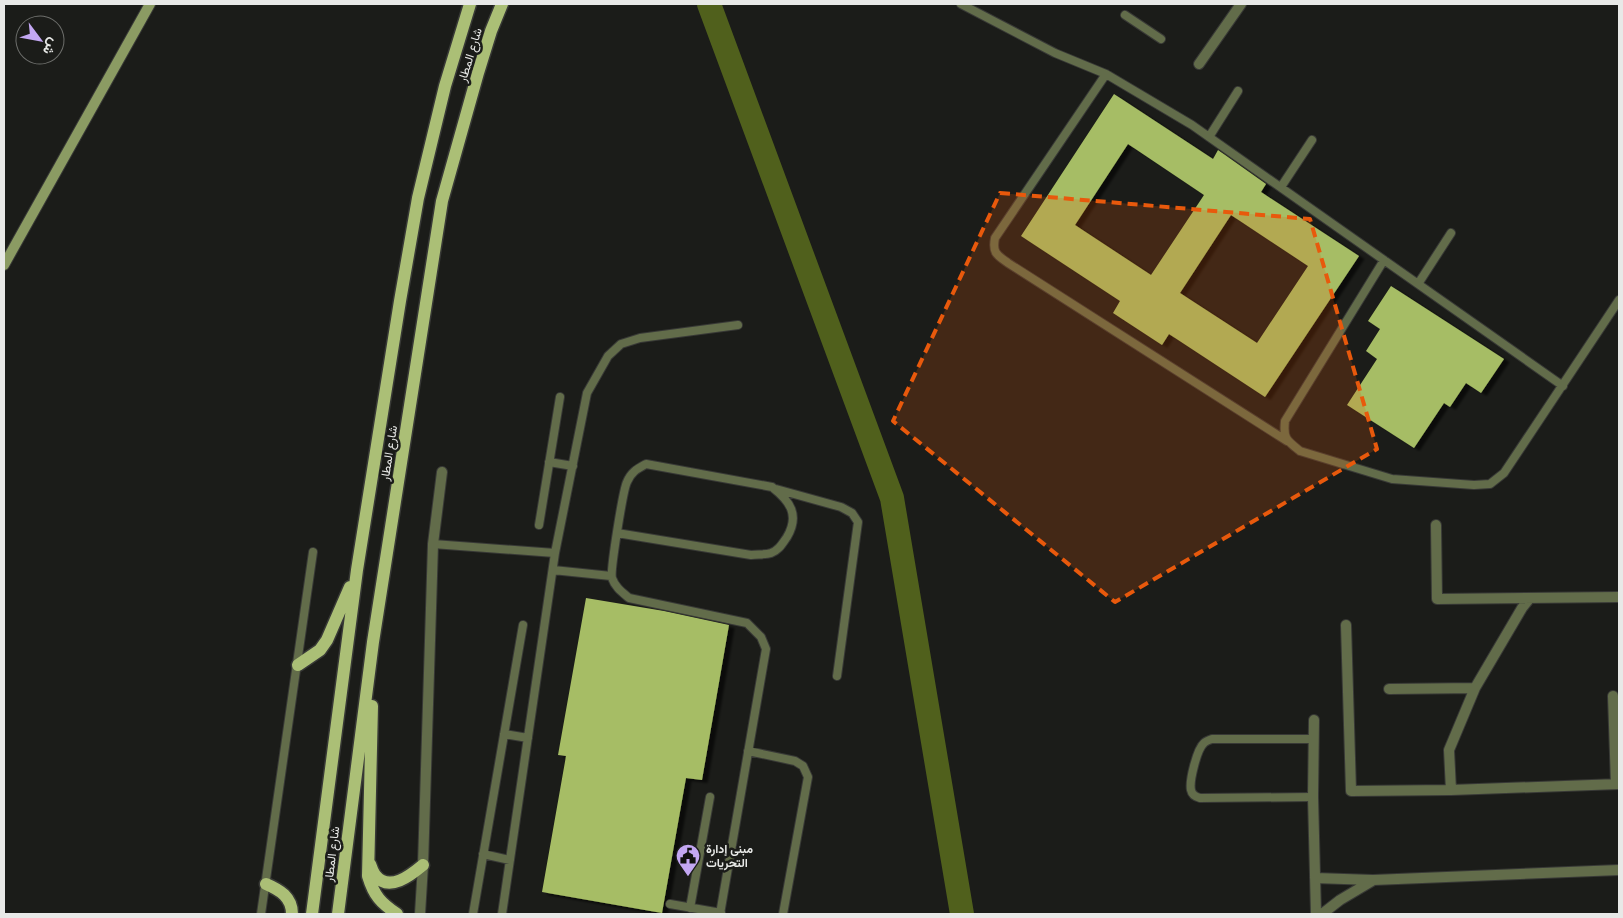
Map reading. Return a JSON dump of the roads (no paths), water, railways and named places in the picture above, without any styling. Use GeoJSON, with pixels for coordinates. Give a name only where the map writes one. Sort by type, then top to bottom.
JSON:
{"type":"FeatureCollection","features":[{"type":"Feature","properties":{"kind":"main road","name":"شارع المطار"},"geometry":{"type":"LineString","coordinates":[[312,914],[357,570],[398,311],[418,198],[445,86],[470,4]]}},
{"type":"Feature","properties":{"kind":"main road","name":"شارع المطار"},"geometry":{"type":"LineString","coordinates":[[338,914],[373,642],[442,200],[478,73],[491,31],[502,4]]}},
{"type":"Feature","properties":{"kind":"main road"},"geometry":{"type":"LineString","coordinates":[[298,665],[320,650],[328,640],[357,570]]}},
{"type":"Feature","properties":{"kind":"main road"},"geometry":{"type":"LineString","coordinates":[[373,642],[368,876],[378,899],[397,914]]}},
{"type":"Feature","properties":{"kind":"main road"},"geometry":{"type":"LineString","coordinates":[[369,863],[375,876],[384,881],[393,882],[404,880],[423,865]]}},
{"type":"Feature","properties":{"kind":"main road"},"geometry":{"type":"LineString","coordinates":[[266,884],[278,889],[290,900],[292,914]]}},
{"type":"Feature","properties":{"kind":"street"},"geometry":{"type":"LineString","coordinates":[[4,264],[150,4]]}},
{"type":"Feature","properties":{"kind":"street"},"geometry":{"type":"LineString","coordinates":[[1199,64],[1241,4]]}},
{"type":"Feature","properties":{"kind":"street"},"geometry":{"type":"LineString","coordinates":[[420,914],[433,544],[442,472]]}},
{"type":"Feature","properties":{"kind":"street"},"geometry":{"type":"LineString","coordinates":[[1436,524],[1437,599],[1619,597]]}},
{"type":"Feature","properties":{"kind":"street"},"geometry":{"type":"LineString","coordinates":[[1451,790],[1449,750],[1476,688],[1522,608],[1530,598]]}},
{"type":"Feature","properties":{"kind":"street"},"geometry":{"type":"LineString","coordinates":[[1346,625],[1351,791],[1451,790],[1618,784],[1613,696]]}},
{"type":"Feature","properties":{"kind":"street"},"geometry":{"type":"LineString","coordinates":[[1389,689],[1476,688]]}},
{"type":"Feature","properties":{"kind":"street"},"geometry":{"type":"LineString","coordinates":[[1314,720],[1313,797],[1316,914]]}},
{"type":"Feature","properties":{"kind":"street"},"geometry":{"type":"LineString","coordinates":[[1315,878],[1373,880],[1619,870]]}},
{"type":"Feature","properties":{"kind":"street"},"geometry":{"type":"LineString","coordinates":[[1322,914],[1340,900],[1373,880]]}},
{"type":"Feature","properties":{"kind":"lane"},"geometry":{"type":"LineString","coordinates":[[961,4],[1055,54],[1106,74],[1192,125],[1563,386]]}},
{"type":"Feature","properties":{"kind":"lane"},"geometry":{"type":"LineString","coordinates":[[1125,15],[1161,39]]}},
{"type":"Feature","properties":{"kind":"lane"},"geometry":{"type":"LineString","coordinates":[[1106,74],[995,238],[994,247],[998,256],[1300,450],[1392,479],[1470,485],[1490,484],[1504,474],[1619,300]]}},
{"type":"Feature","properties":{"kind":"lane"},"geometry":{"type":"LineString","coordinates":[[1209,137],[1238,91]]}},
{"type":"Feature","properties":{"kind":"lane"},"geometry":{"type":"LineString","coordinates":[[1281,187],[1312,140]]}},
{"type":"Feature","properties":{"kind":"lane"},"geometry":{"type":"LineString","coordinates":[[1418,284],[1451,232]]}},
{"type":"Feature","properties":{"kind":"lane"},"geometry":{"type":"LineString","coordinates":[[1288,441],[1283,433],[1285,421],[1384,260]]}},
{"type":"Feature","properties":{"kind":"lane"},"geometry":{"type":"LineString","coordinates":[[502,914],[555,553],[587,394],[608,356],[622,344],[640,338],[738,324]]}},
{"type":"Feature","properties":{"kind":"lane"},"geometry":{"type":"LineString","coordinates":[[539,525],[560,397]]}},
{"type":"Feature","properties":{"kind":"lane"},"geometry":{"type":"LineString","coordinates":[[549,462],[573,466]]}},
{"type":"Feature","properties":{"kind":"lane"},"geometry":{"type":"LineString","coordinates":[[670,904],[720,914],[766,649],[761,636],[747,623],[629,598],[618,589],[611,576],[626,483],[633,472],[646,464],[772,488],[841,506],[852,513],[858,522],[837,676]]}},
{"type":"Feature","properties":{"kind":"lane"},"geometry":{"type":"LineString","coordinates":[[617,533],[751,555],[769,554],[779,548],[792,527],[792,509],[785,497],[772,488]]}},
{"type":"Feature","properties":{"kind":"lane"},"geometry":{"type":"LineString","coordinates":[[433,544],[555,553]]}},
{"type":"Feature","properties":{"kind":"lane"},"geometry":{"type":"LineString","coordinates":[[261,914],[313,552]]}},
{"type":"Feature","properties":{"kind":"lane"},"geometry":{"type":"LineString","coordinates":[[553,570],[611,576]]}},
{"type":"Feature","properties":{"kind":"lane"},"geometry":{"type":"LineString","coordinates":[[473,914],[523,625]]}},
{"type":"Feature","properties":{"kind":"lane"},"geometry":{"type":"LineString","coordinates":[[504,734],[528,738]]}},
{"type":"Feature","properties":{"kind":"lane"},"geometry":{"type":"LineString","coordinates":[[1313,797],[1200,798],[1195,796],[1191,790],[1195,762],[1205,742],[1212,739],[1314,739]]}},
{"type":"Feature","properties":{"kind":"lane"},"geometry":{"type":"LineString","coordinates":[[748,751],[795,761],[804,766],[808,777],[783,914]]}},
{"type":"Feature","properties":{"kind":"lane"},"geometry":{"type":"LineString","coordinates":[[690,908],[710,797]]}},
{"type":"Feature","properties":{"kind":"lane"},"geometry":{"type":"LineString","coordinates":[[483,854],[510,860]]}},
{"type":"Feature","properties":{"kind":"waterway"},"geometry":{"type":"LineString","coordinates":[[709,4],[892,498],[962,914]]}},
{"type":"Feature","properties":{"kind":"place","name":"مبنى إدارة التحريات"},"geometry":{"type":"Point","coordinates":[688,877]}}]}
